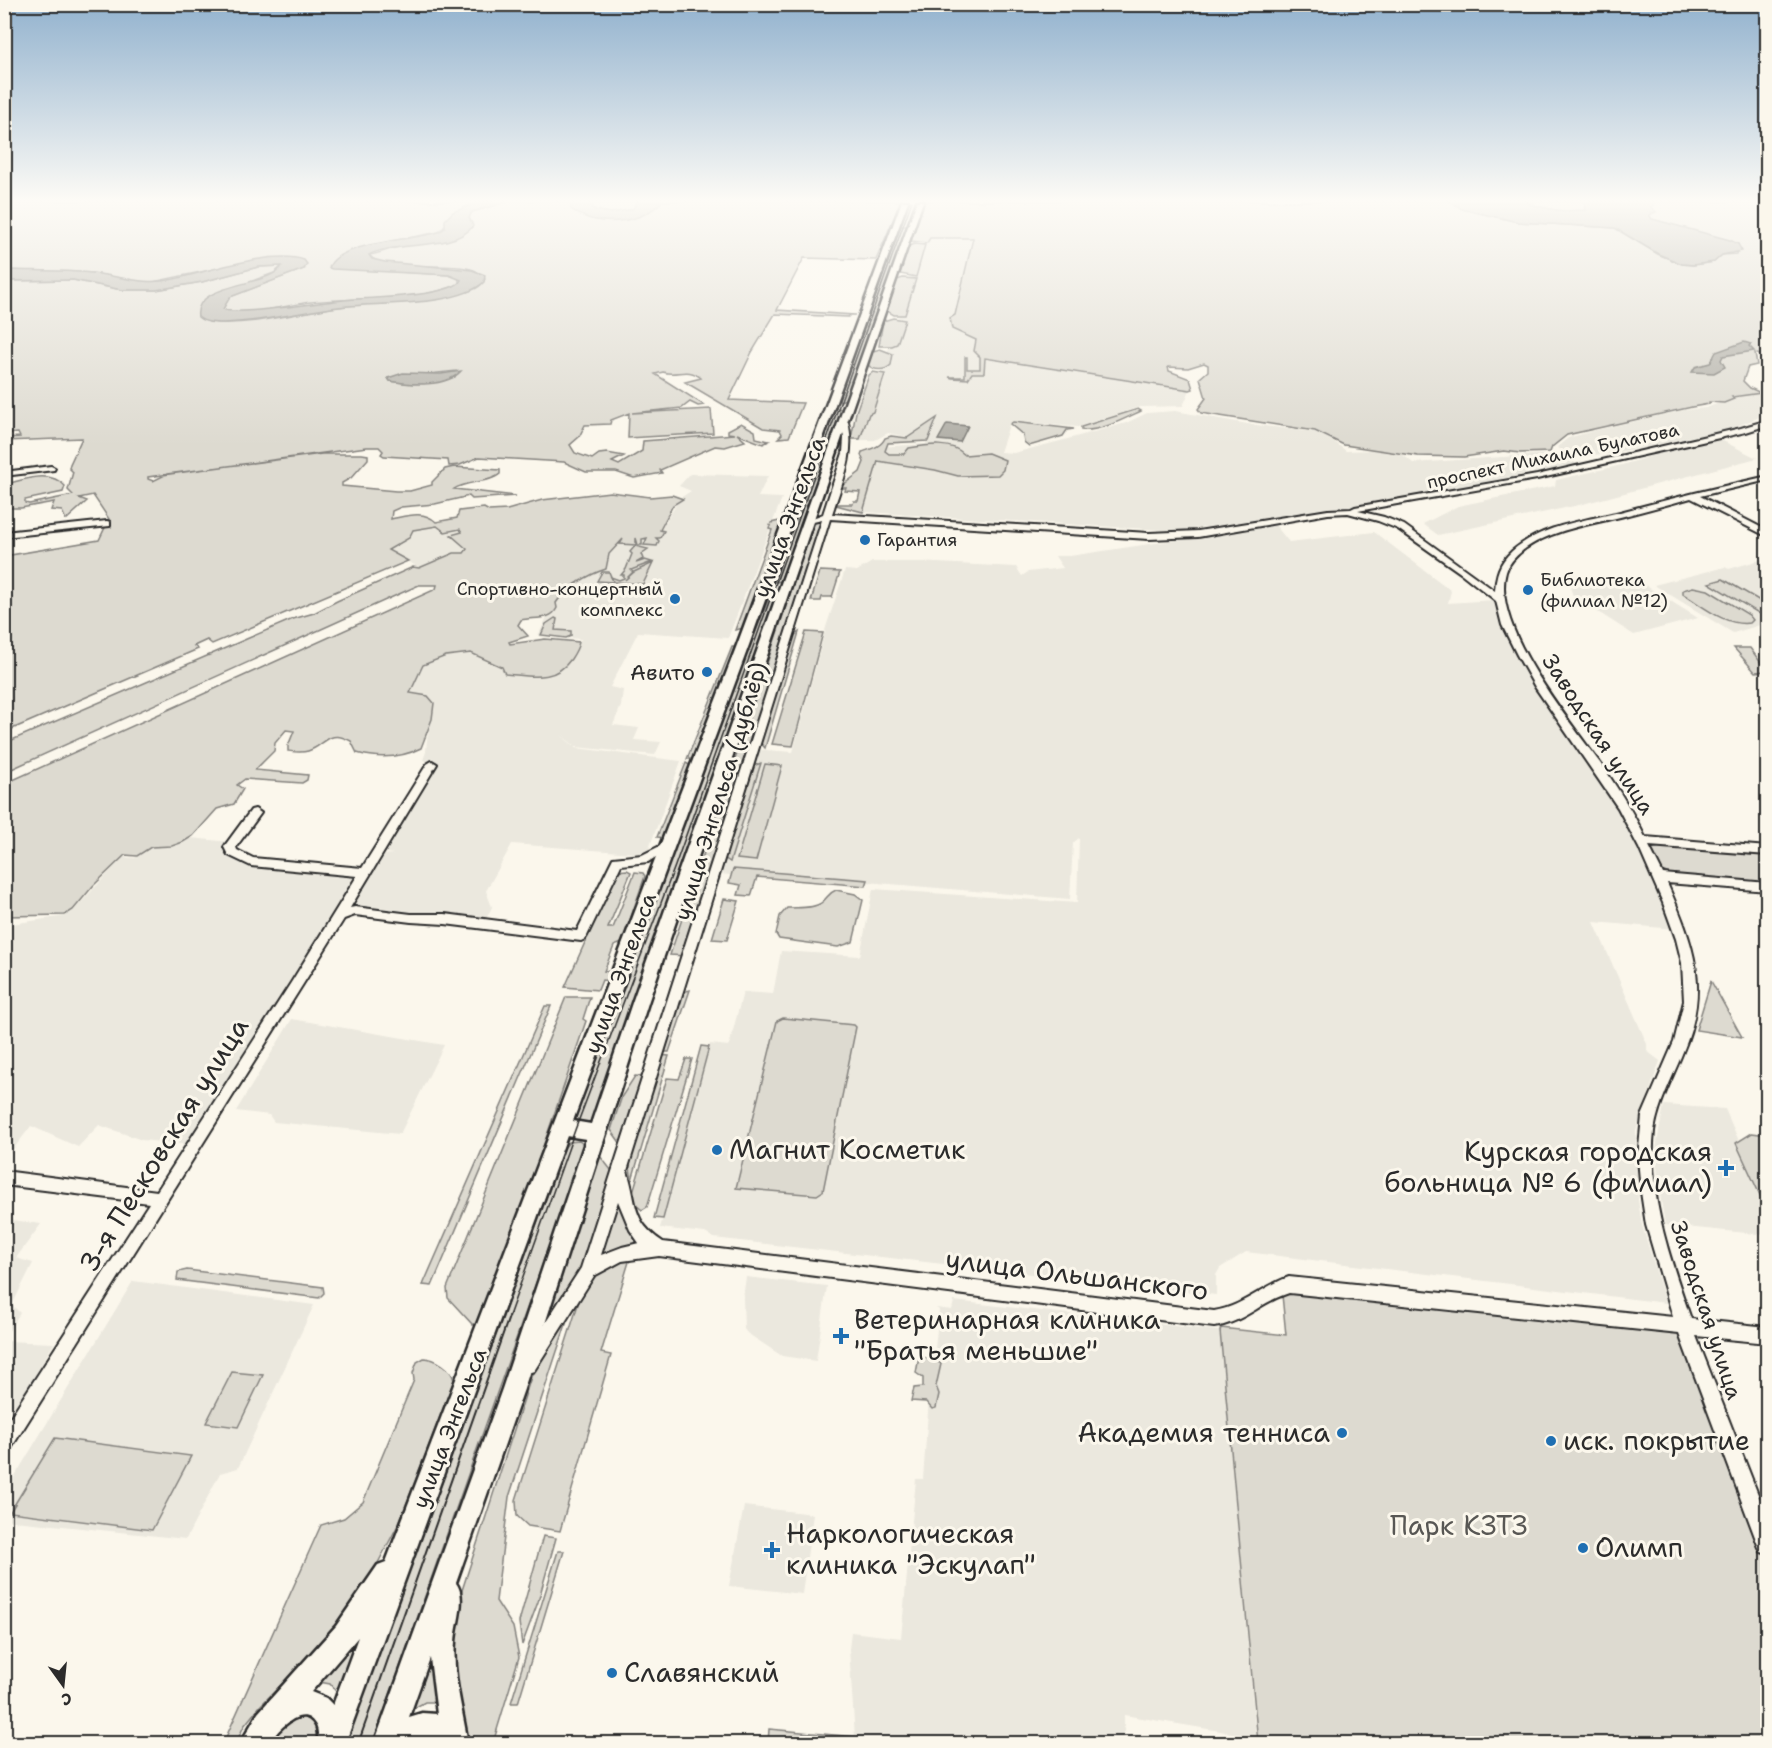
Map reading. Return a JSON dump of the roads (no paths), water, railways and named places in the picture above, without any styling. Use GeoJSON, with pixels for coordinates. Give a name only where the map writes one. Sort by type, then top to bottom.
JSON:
{"type":"FeatureCollection","features":[{"type":"Feature","properties":{"kind":"main road","name":"улица Энгельса"},"geometry":{"type":"LineString","coordinates":[[387,1743],[513,1389],[597,1132],[808,521],[838,411],[878,283]]}},
{"type":"Feature","properties":{"kind":"main road","name":"улица Энгельса"},"geometry":{"type":"LineString","coordinates":[[332,1743],[764,584],[838,411],[853,397],[892,283]]}},
{"type":"Feature","properties":{"kind":"main road"},"geometry":{"type":"LineString","coordinates":[[838,411],[835,401],[849,401],[853,397]]}},
{"type":"Feature","properties":{"kind":"main road"},"geometry":{"type":"LineString","coordinates":[[764,584],[786,586]]}},
{"type":"Feature","properties":{"kind":"main road"},"geometry":{"type":"LineString","coordinates":[[563,1128],[597,1132]]}},
{"type":"Feature","properties":{"kind":"main road"},"geometry":{"type":"LineString","coordinates":[[260,1733],[345,1635],[376,1592],[405,1543]]}},
{"type":"Feature","properties":{"kind":"main road"},"geometry":{"type":"LineString","coordinates":[[454,1741],[442,1666],[442,1643],[450,1584],[459,1544]]}},
{"type":"Feature","properties":{"kind":"main road"},"geometry":{"type":"LineString","coordinates":[[260,1733],[293,1706],[309,1704],[327,1717],[332,1743]]}},
{"type":"Feature","properties":{"kind":"main road"},"geometry":{"type":"LineString","coordinates":[[393,1743],[408,1730],[425,1725],[441,1728],[454,1741]]}},
{"type":"Feature","properties":{"kind":"street","name":"улица Энгельса (дублёр)"},"geometry":{"type":"LineString","coordinates":[[513,1389],[588,1271],[847,453],[848,438],[838,411]]}},
{"type":"Feature","properties":{"kind":"street","name":"проспект Михаила Булатова"},"geometry":{"type":"LineString","coordinates":[[1342,511],[1387,505],[1537,477],[1722,435],[1767,422]]}},
{"type":"Feature","properties":{"kind":"street"},"geometry":{"type":"LineString","coordinates":[[4,474],[51,468]]}},
{"type":"Feature","properties":{"kind":"street","name":"Заводская улица"},"geometry":{"type":"LineString","coordinates":[[1767,478],[1574,526],[1537,538],[1507,561],[1499,583],[1499,599],[1505,623],[1524,661],[1600,768],[1641,841],[1659,878],[1688,958],[1691,1000],[1684,1030],[1648,1123],[1647,1177],[1654,1223],[1684,1326],[1767,1545]]}},
{"type":"Feature","properties":{"kind":"street"},"geometry":{"type":"LineString","coordinates":[[1693,496],[1767,535]]}},
{"type":"Feature","properties":{"kind":"street","name":"улица Энгельса"},"geometry":{"type":"LineString","coordinates":[[808,521],[827,516],[1149,536],[1222,531],[1342,511],[1375,517],[1401,527],[1481,584]]}},
{"type":"Feature","properties":{"kind":"street"},"geometry":{"type":"LineString","coordinates":[[4,535],[107,524]]}},
{"type":"Feature","properties":{"kind":"street"},"geometry":{"type":"LineString","coordinates":[[1481,584],[1493,586],[1499,583]]}},
{"type":"Feature","properties":{"kind":"street"},"geometry":{"type":"LineString","coordinates":[[1481,584],[1499,599]]}},
{"type":"Feature","properties":{"kind":"street","name":"3-я Песковская улица"},"geometry":{"type":"LineString","coordinates":[[4,1444],[339,916],[432,764]]}},
{"type":"Feature","properties":{"kind":"street"},"geometry":{"type":"LineString","coordinates":[[255,813],[230,847],[232,852],[251,862],[366,873]]}},
{"type":"Feature","properties":{"kind":"street"},"geometry":{"type":"LineString","coordinates":[[1641,841],[1767,851]]}},
{"type":"Feature","properties":{"kind":"street"},"geometry":{"type":"LineString","coordinates":[[617,861],[644,859],[664,848]]}},
{"type":"Feature","properties":{"kind":"street","name":"улица Энгельса"},"geometry":{"type":"LineString","coordinates":[[339,916],[355,911],[411,918],[445,919],[581,936],[617,861]]}},
{"type":"Feature","properties":{"kind":"street"},"geometry":{"type":"LineString","coordinates":[[617,861],[638,864],[655,876]]}},
{"type":"Feature","properties":{"kind":"street"},"geometry":{"type":"LineString","coordinates":[[1659,878],[1767,887]]}},
{"type":"Feature","properties":{"kind":"street"},"geometry":{"type":"LineString","coordinates":[[621,1171],[627,1207],[635,1228],[647,1242],[659,1249]]}},
{"type":"Feature","properties":{"kind":"street"},"geometry":{"type":"LineString","coordinates":[[4,1178],[160,1198]]}},
{"type":"Feature","properties":{"kind":"street","name":"улица Ольшанского"},"geometry":{"type":"LineString","coordinates":[[588,1271],[622,1253],[659,1249],[1214,1319],[1234,1314],[1280,1287],[1289,1285],[1767,1335]]}},
{"type":"Feature","properties":{"kind":"tram line"},"geometry":{"type":"LineString","coordinates":[[509,1316],[575,1130],[675,866],[883,283]]}},
{"type":"Feature","properties":{"kind":"tram line"},"geometry":{"type":"LineString","coordinates":[[358,1744],[510,1314]]}},
{"type":"Feature","properties":{"kind":"place","name":"Гарантия"},"geometry":{"type":"Point","coordinates":[865,540]}},
{"type":"Feature","properties":{"kind":"place","name":"Библиотека (филиал №12)"},"geometry":{"type":"Point","coordinates":[1528,590]}},
{"type":"Feature","properties":{"kind":"place","name":"Спортивно-концертный комплекс"},"geometry":{"type":"Point","coordinates":[675,599]}},
{"type":"Feature","properties":{"kind":"place","name":"Авито"},"geometry":{"type":"Point","coordinates":[707,672]}},
{"type":"Feature","properties":{"kind":"place","name":"Магнит Косметик"},"geometry":{"type":"Point","coordinates":[717,1150]}},
{"type":"Feature","properties":{"kind":"place","name":"Курская городская больница № 6 (филиал)"},"geometry":{"type":"Point","coordinates":[1726,1168]}},
{"type":"Feature","properties":{"kind":"place","name":"Ветеринарная клиника \"Братья меньшие\""},"geometry":{"type":"Point","coordinates":[841,1336]}},
{"type":"Feature","properties":{"kind":"place","name":"Академия тенниса"},"geometry":{"type":"Point","coordinates":[1342,1433]}},
{"type":"Feature","properties":{"kind":"place","name":"иск. покрытие"},"geometry":{"type":"Point","coordinates":[1551,1441]}},
{"type":"Feature","properties":{"kind":"place","name":"Олимп"},"geometry":{"type":"Point","coordinates":[1583,1548]}},
{"type":"Feature","properties":{"kind":"place","name":"Наркологическая клиника \"Эскулап\""},"geometry":{"type":"Point","coordinates":[772,1550]}},
{"type":"Feature","properties":{"kind":"place","name":"Славянский"},"geometry":{"type":"Point","coordinates":[612,1673]}},
{"type":"Feature","properties":{"kind":"park label","name":"Парк КЗТЗ"},"geometry":{"type":"Point","coordinates":[1459,1526]}}]}
